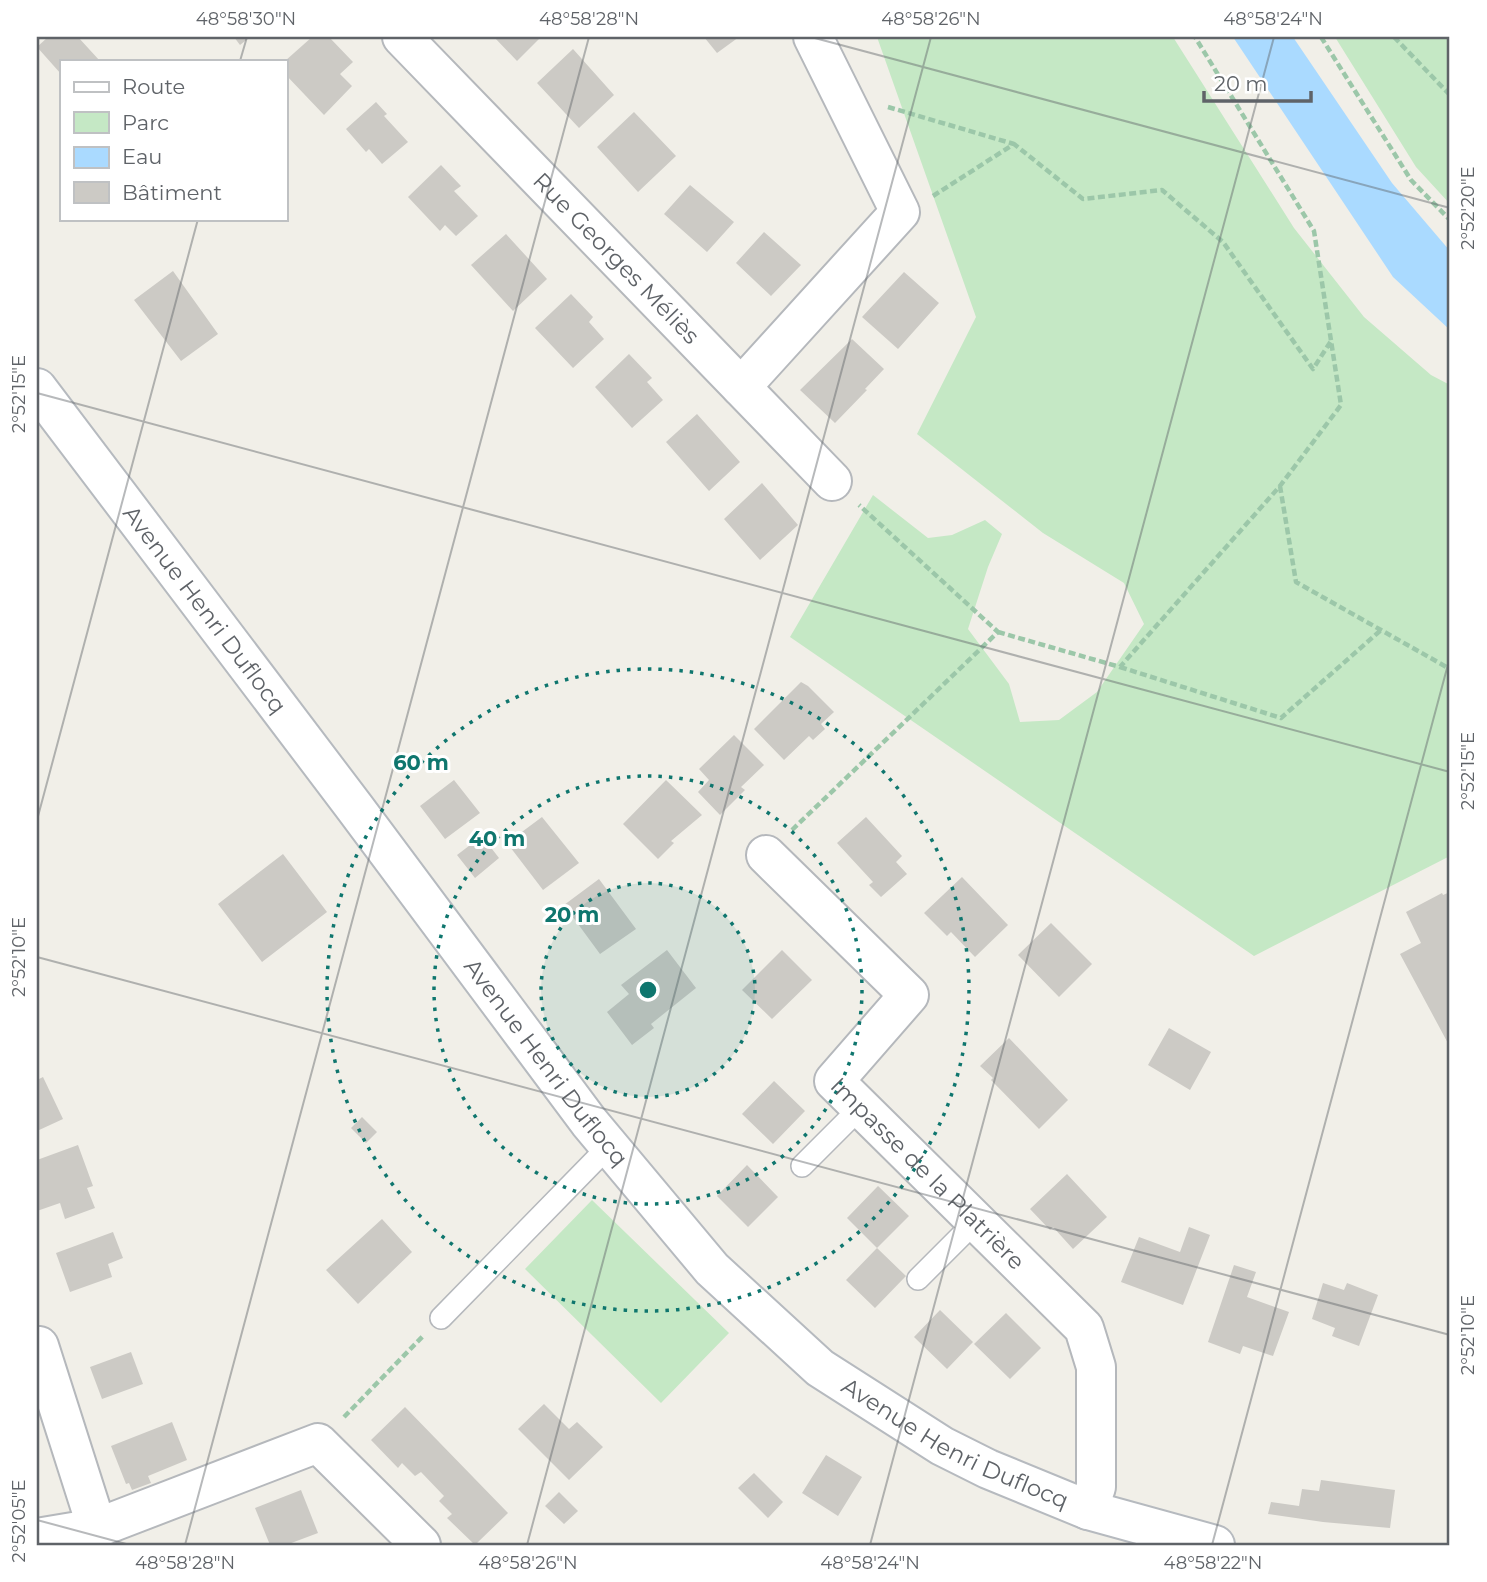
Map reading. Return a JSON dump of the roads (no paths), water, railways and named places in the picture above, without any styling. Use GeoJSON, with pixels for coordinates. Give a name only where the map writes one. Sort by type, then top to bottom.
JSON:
{"type":"FeatureCollection","features":[{"type":"Feature","properties":{"kind":"street","name":"Rue Georges Méliès"},"geometry":{"type":"LineString","coordinates":[[402,37],[832,481]]}},
{"type":"Feature","properties":{"kind":"street"},"geometry":{"type":"LineString","coordinates":[[741,387],[901,212],[813,37]]}},
{"type":"Feature","properties":{"kind":"street","name":"Avenue Henri Duflocq"},"geometry":{"type":"LineString","coordinates":[[37,388],[608,1147],[712,1269],[820,1368],[942,1446],[988,1469],[1088,1510],[1215,1545]]}},
{"type":"Feature","properties":{"kind":"street","name":"Impasse de la Platrière"},"geometry":{"type":"LineString","coordinates":[[766,855],[909,995],[834,1081],[1084,1328],[1096,1367],[1096,1487],[1088,1510]]}},
{"type":"Feature","properties":{"kind":"street"},"geometry":{"type":"LineString","coordinates":[[38,1345],[97,1528]]}},
{"type":"Feature","properties":{"kind":"street"},"geometry":{"type":"LineString","coordinates":[[37,1538],[97,1528],[318,1443],[421,1545]]}},
{"type":"Feature","properties":{"kind":"lane"},"geometry":{"type":"LineString","coordinates":[[802,1166],[861,1107]]}},
{"type":"Feature","properties":{"kind":"lane"},"geometry":{"type":"LineString","coordinates":[[441,1318],[608,1147]]}},
{"type":"Feature","properties":{"kind":"lane"},"geometry":{"type":"LineString","coordinates":[[918,1279],[976,1222]]}},
{"type":"Feature","properties":{"kind":"water"},"geometry":{"type":"Polygon","coordinates":[[[1233,37],[1293,37],[1392,183],[1450,251],[1450,330],[1393,277],[1233,37]]]}}]}
